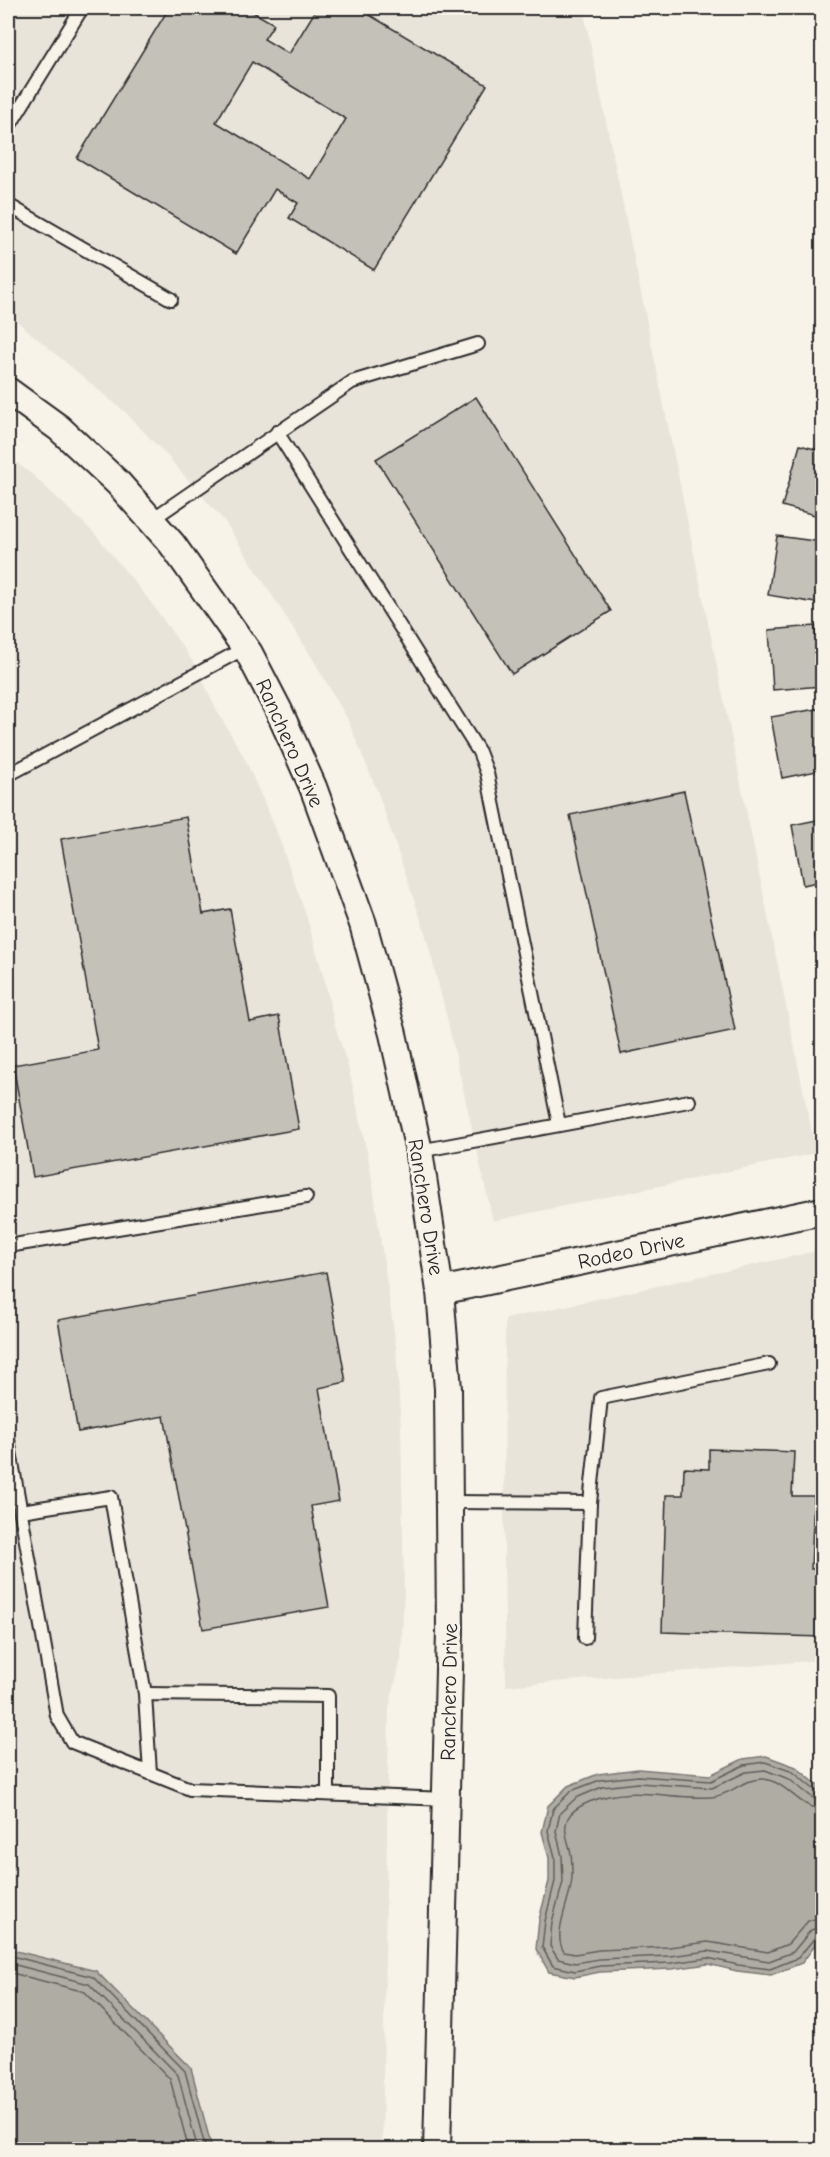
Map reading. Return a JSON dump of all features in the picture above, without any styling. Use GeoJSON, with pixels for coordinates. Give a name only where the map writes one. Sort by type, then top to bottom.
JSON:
{"type":"FeatureCollection","features":[{"type":"Feature","properties":{"kind":"street","name":"Ranchero Drive"},"geometry":{"type":"LineString","coordinates":[[8,391],[59,428],[118,483],[172,544],[245,648],[279,711],[313,787],[363,924],[393,1034],[419,1151],[440,1291],[448,1389],[450,1630],[438,2150]]}},
{"type":"Feature","properties":{"kind":"street","name":"Rodeo Drive"},"geometry":{"type":"LineString","coordinates":[[440,1291],[822,1211]]}},
{"type":"Feature","properties":{"kind":"lane"},"geometry":{"type":"LineString","coordinates":[[8,128],[82,8]]}},
{"type":"Feature","properties":{"kind":"lane"},"geometry":{"type":"LineString","coordinates":[[8,205],[171,299]]}},
{"type":"Feature","properties":{"kind":"lane"},"geometry":{"type":"LineString","coordinates":[[151,520],[352,382],[478,344]]}},
{"type":"Feature","properties":{"kind":"lane"},"geometry":{"type":"LineString","coordinates":[[277,432],[479,752],[487,772],[559,1124]]}},
{"type":"Feature","properties":{"kind":"lane"},"geometry":{"type":"LineString","coordinates":[[8,775],[245,648]]}},
{"type":"Feature","properties":{"kind":"lane"},"geometry":{"type":"LineString","coordinates":[[419,1151],[688,1101]]}},
{"type":"Feature","properties":{"kind":"lane"},"geometry":{"type":"LineString","coordinates":[[8,1246],[306,1197]]}},
{"type":"Feature","properties":{"kind":"lane"},"geometry":{"type":"LineString","coordinates":[[585,1638],[590,1503],[601,1398],[770,1364]]}},
{"type":"Feature","properties":{"kind":"lane"},"geometry":{"type":"LineString","coordinates":[[8,1440],[57,1716],[72,1742],[190,1789],[447,1799]]}},
{"type":"Feature","properties":{"kind":"lane"},"geometry":{"type":"LineString","coordinates":[[21,1511],[111,1497],[145,1694],[150,1773]]}},
{"type":"Feature","properties":{"kind":"lane"},"geometry":{"type":"LineString","coordinates":[[450,1502],[590,1503]]}},
{"type":"Feature","properties":{"kind":"lane"},"geometry":{"type":"LineString","coordinates":[[145,1694],[328,1696],[328,1794]]}},
{"type":"Feature","properties":{"kind":"shaded area"},"geometry":{"type":"Polygon","coordinates":[[[8,8],[583,8],[816,1153],[493,1221],[425,932],[378,793],[347,718],[308,651],[225,522],[125,412],[8,314],[8,8]]]}},
{"type":"Feature","properties":{"kind":"shaded area"},"geometry":{"type":"Polygon","coordinates":[[[8,456],[34,476],[95,534],[150,601],[196,666],[216,709],[244,757],[275,827],[306,915],[349,1070],[370,1166],[396,1346],[401,1428],[404,1590],[401,1659],[389,1707],[382,2149],[8,2149],[8,456]]]}},
{"type":"Feature","properties":{"kind":"shaded area"},"geometry":{"type":"Polygon","coordinates":[[[822,1250],[822,1660],[506,1686],[505,1319],[822,1250]]]}},
{"type":"Feature","properties":{"kind":"water"},"geometry":{"type":"Polygon","coordinates":[[[766,1756],[796,1767],[822,1789],[822,1936],[802,1963],[771,1975],[737,1971],[708,1964],[672,1969],[600,1972],[575,1977],[549,1972],[536,1949],[539,1920],[549,1881],[549,1858],[542,1832],[548,1806],[568,1786],[598,1774],[638,1769],[710,1775],[743,1759],[766,1756]]]}},
{"type":"Feature","properties":{"kind":"water"},"geometry":{"type":"Polygon","coordinates":[[[8,1949],[96,1971],[191,2068],[212,2149],[8,2149],[8,1949]]]}},
{"type":"Feature","properties":{"kind":"building"},"geometry":{"type":"Polygon","coordinates":[[[169,8],[246,8],[274,24],[264,39],[289,54],[317,8],[358,8],[487,85],[374,270],[289,218],[298,203],[275,189],[236,254],[77,158],[169,8]],[[252,62],[216,122],[310,179],[346,119],[252,62]]]}},
{"type":"Feature","properties":{"kind":"building"},"geometry":{"type":"Polygon","coordinates":[[[476,397],[611,611],[512,674],[376,459],[476,397]]]}},
{"type":"Feature","properties":{"kind":"building"},"geometry":{"type":"Polygon","coordinates":[[[800,445],[822,451],[822,517],[782,506],[800,445]]]}},
{"type":"Feature","properties":{"kind":"building"},"geometry":{"type":"Polygon","coordinates":[[[777,536],[822,542],[822,604],[768,595],[777,536]]]}},
{"type":"Feature","properties":{"kind":"building"},"geometry":{"type":"Polygon","coordinates":[[[815,626],[816,638],[822,638],[822,686],[773,690],[769,630],[815,626]]]}},
{"type":"Feature","properties":{"kind":"building"},"geometry":{"type":"Polygon","coordinates":[[[822,708],[822,770],[782,778],[771,717],[822,708]]]}},
{"type":"Feature","properties":{"kind":"building"},"geometry":{"type":"Polygon","coordinates":[[[684,791],[735,1030],[621,1054],[570,815],[684,791]]]}},
{"type":"Feature","properties":{"kind":"building"},"geometry":{"type":"Polygon","coordinates":[[[186,817],[203,914],[230,909],[250,1022],[279,1016],[299,1129],[33,1177],[13,1065],[98,1050],[61,839],[186,817]]]}},
{"type":"Feature","properties":{"kind":"building"},"geometry":{"type":"Polygon","coordinates":[[[822,819],[822,881],[803,885],[792,825],[822,819]]]}},
{"type":"Feature","properties":{"kind":"building"},"geometry":{"type":"Polygon","coordinates":[[[822,934],[822,974],[815,936],[822,934]]]}},
{"type":"Feature","properties":{"kind":"building"},"geometry":{"type":"Polygon","coordinates":[[[326,1272],[346,1382],[319,1388],[339,1501],[311,1506],[329,1607],[203,1629],[164,1416],[78,1432],[58,1320],[326,1272]]]}},
{"type":"Feature","properties":{"kind":"building"},"geometry":{"type":"Polygon","coordinates":[[[709,1449],[794,1452],[792,1496],[814,1496],[811,1569],[822,1569],[822,1637],[662,1632],[666,1495],[683,1495],[684,1468],[709,1469],[709,1449]]]}}]}
